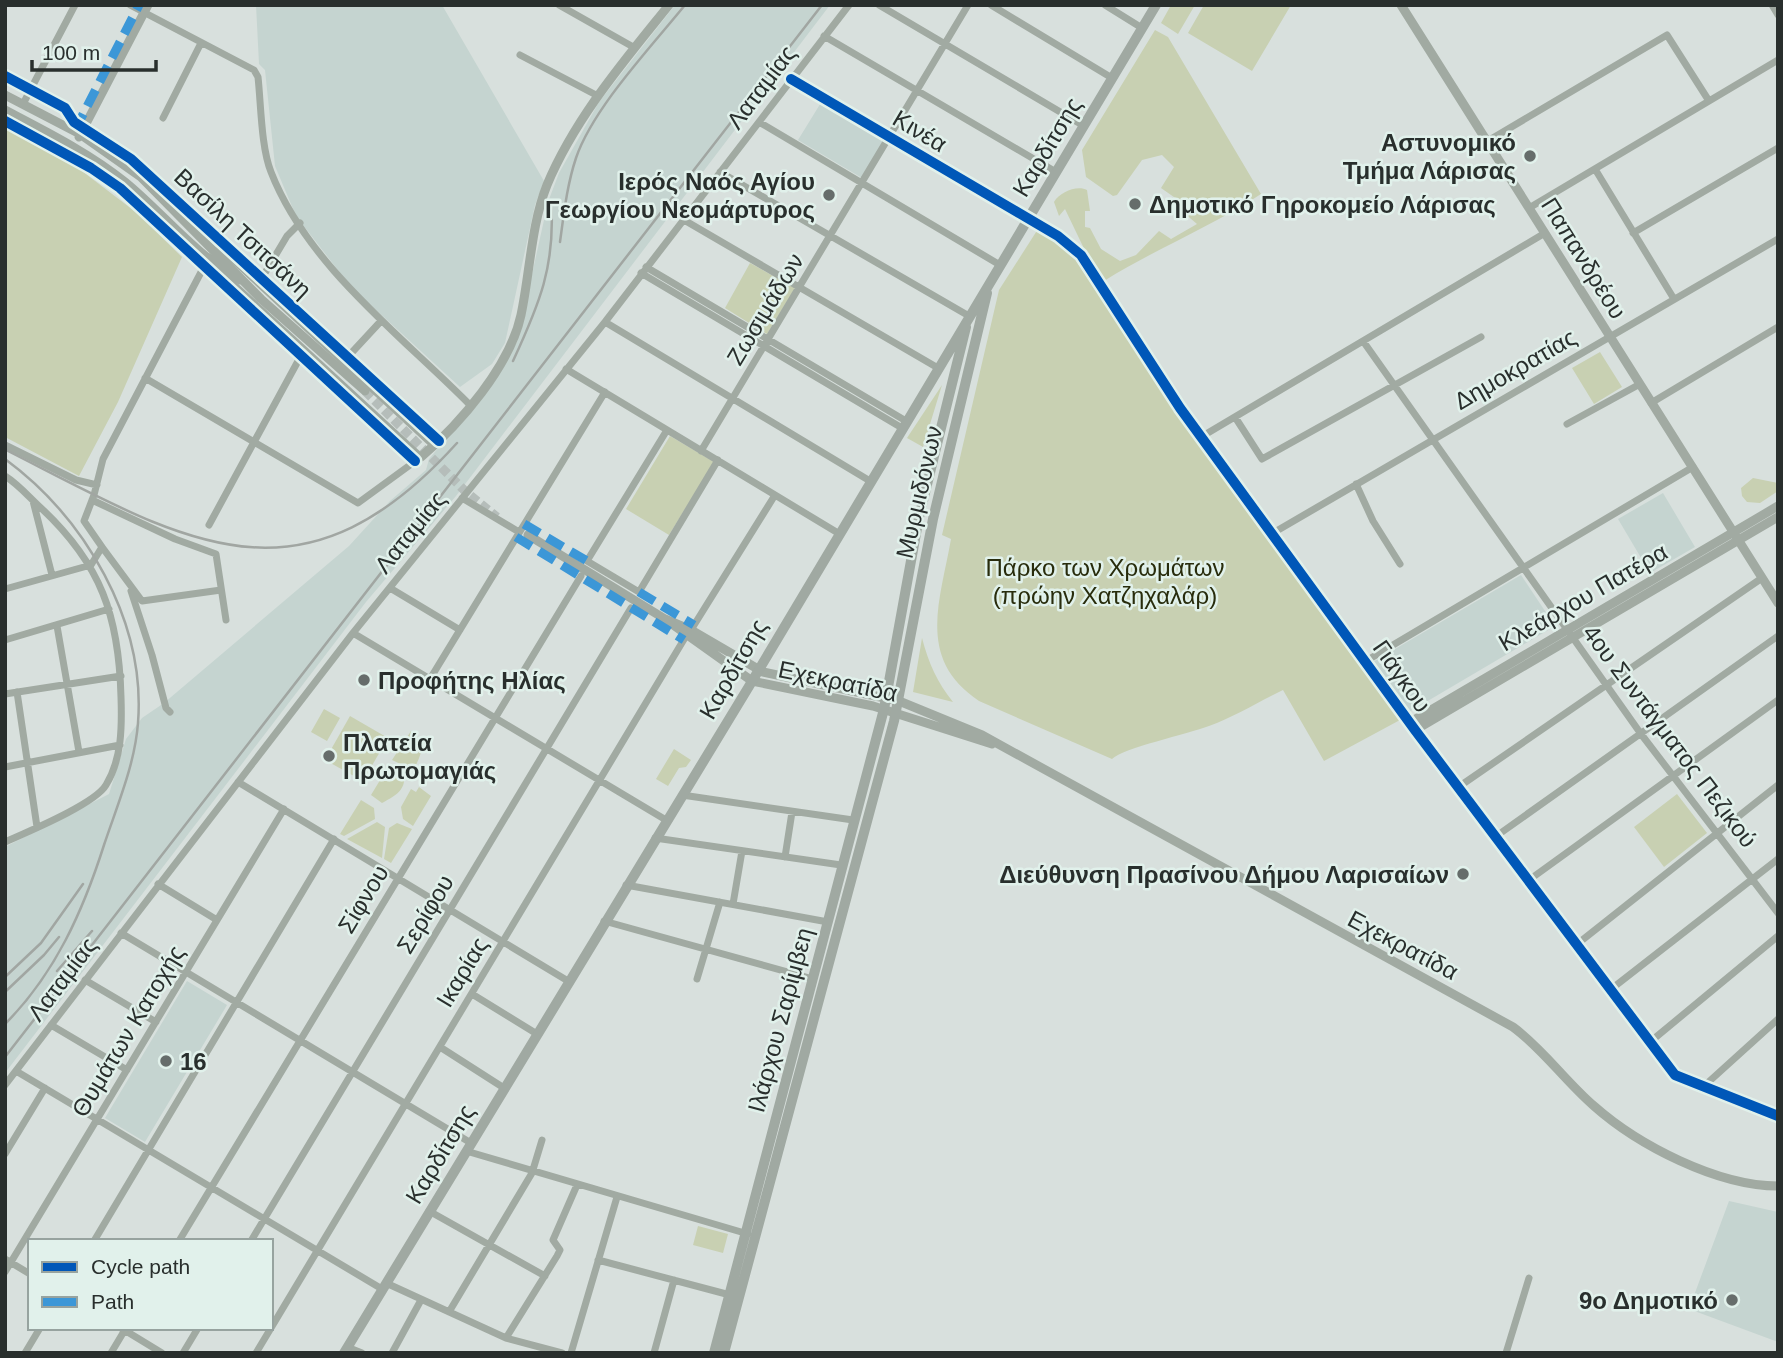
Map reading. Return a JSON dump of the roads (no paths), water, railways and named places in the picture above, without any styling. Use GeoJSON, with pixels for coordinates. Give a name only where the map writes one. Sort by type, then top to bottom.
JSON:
{"type":"FeatureCollection","features":[{"type":"Feature","properties":{"kind":"main road","name":"Καρδίτσης"},"geometry":{"type":"LineString","coordinates":[[346,1350],[654,838],[752,681],[838,533],[1156,5]]}},
{"type":"Feature","properties":{"kind":"main road","name":"Μυρμιδόνων"},"geometry":{"type":"LineString","coordinates":[[896,713],[933,519],[989,283]]}},
{"type":"Feature","properties":{"kind":"main road","name":"Μυρμιδόνων"},"geometry":{"type":"LineString","coordinates":[[887,698],[919,517],[969,316]]}},
{"type":"Feature","properties":{"kind":"main road","name":"Ιλάρχου Σαρίμβεη"},"geometry":{"type":"LineString","coordinates":[[724,1353],[841,865],[887,698]]}},
{"type":"Feature","properties":{"kind":"main road","name":"Ιλάρχου Σαρίμβεη"},"geometry":{"type":"LineString","coordinates":[[714,1353],[730,1295],[751,1236],[896,713]]}},
{"type":"Feature","properties":{"kind":"street"},"geometry":{"type":"LineString","coordinates":[[23,104],[75,5]]}},
{"type":"Feature","properties":{"kind":"street"},"geometry":{"type":"LineString","coordinates":[[130,5],[146,9],[256,73],[270,170],[300,223],[343,282],[470,405]]}},
{"type":"Feature","properties":{"kind":"street"},"geometry":{"type":"LineString","coordinates":[[559,5],[635,48]]}},
{"type":"Feature","properties":{"kind":"street"},"geometry":{"type":"LineString","coordinates":[[145,378],[358,503],[434,446],[470,405],[500,364],[512,342],[521,315],[546,189],[598,96],[669,5]]}},
{"type":"Feature","properties":{"kind":"street","name":"Λαταμίας"},"geometry":{"type":"LineString","coordinates":[[5,1085],[354,633],[605,322],[849,5]]}},
{"type":"Feature","properties":{"kind":"street"},"geometry":{"type":"LineString","coordinates":[[879,5],[1084,126]]}},
{"type":"Feature","properties":{"kind":"street","name":"Ζωσιμάδων"},"geometry":{"type":"LineString","coordinates":[[701,450],[968,5]]}},
{"type":"Feature","properties":{"kind":"street"},"geometry":{"type":"LineString","coordinates":[[991,5],[1112,78]]}},
{"type":"Feature","properties":{"kind":"street"},"geometry":{"type":"LineString","coordinates":[[1105,5],[1142,28]]}},
{"type":"Feature","properties":{"kind":"street"},"geometry":{"type":"LineString","coordinates":[[1772,5],[1778,15]]}},
{"type":"Feature","properties":{"kind":"street","name":"Παπανδρέου"},"geometry":{"type":"LineString","coordinates":[[1405,6],[1486,142],[1778,603]]}},
{"type":"Feature","properties":{"kind":"street"},"geometry":{"type":"LineString","coordinates":[[74,146],[146,9]]}},
{"type":"Feature","properties":{"kind":"street"},"geometry":{"type":"LineString","coordinates":[[1486,142],[1667,35],[1709,101]]}},
{"type":"Feature","properties":{"kind":"street"},"geometry":{"type":"LineString","coordinates":[[824,36],[1056,172]]}},
{"type":"Feature","properties":{"kind":"street"},"geometry":{"type":"LineString","coordinates":[[163,118],[201,43]]}},
{"type":"Feature","properties":{"kind":"street"},"geometry":{"type":"LineString","coordinates":[[520,55],[598,96]]}},
{"type":"Feature","properties":{"kind":"street"},"geometry":{"type":"LineString","coordinates":[[1529,208],[1778,60]]}},
{"type":"Feature","properties":{"kind":"street","name":"Κινέα"},"geometry":{"type":"LineString","coordinates":[[791,79],[1028,219]]}},
{"type":"Feature","properties":{"kind":"street","name":"Βασίλη Τσιτσάνη"},"geometry":{"type":"LineString","coordinates":[[5,95],[80,135],[141,177],[211,257],[304,350],[421,457]]}},
{"type":"Feature","properties":{"kind":"street","name":"Βασίλη Τσιτσάνη"},"geometry":{"type":"LineString","coordinates":[[5,110],[74,146],[127,184],[195,248],[245,282],[365,391]]}},
{"type":"Feature","properties":{"kind":"street"},"geometry":{"type":"LineString","coordinates":[[759,122],[1000,265]]}},
{"type":"Feature","properties":{"kind":"street"},"geometry":{"type":"LineString","coordinates":[[1633,233],[1778,148]]}},
{"type":"Feature","properties":{"kind":"street"},"geometry":{"type":"LineString","coordinates":[[1595,169],[1674,299]]}},
{"type":"Feature","properties":{"kind":"street"},"geometry":{"type":"LineString","coordinates":[[720,172],[969,316]]}},
{"type":"Feature","properties":{"kind":"street","name":"Γιάγκου"},"geometry":{"type":"LineString","coordinates":[[1028,219],[1082,255],[1201,437],[1457,788],[1675,1075],[1773,1114]]}},
{"type":"Feature","properties":{"kind":"street"},"geometry":{"type":"LineString","coordinates":[[684,220],[938,368]]}},
{"type":"Feature","properties":{"kind":"street"},"geometry":{"type":"LineString","coordinates":[[259,283],[286,236],[300,223]]}},
{"type":"Feature","properties":{"kind":"street"},"geometry":{"type":"LineString","coordinates":[[1201,437],[1545,233]]}},
{"type":"Feature","properties":{"kind":"street","name":"Δημοκρατίας"},"geometry":{"type":"LineString","coordinates":[[1272,533],[1778,239]]}},
{"type":"Feature","properties":{"kind":"street"},"geometry":{"type":"LineString","coordinates":[[221,590],[142,601],[84,521],[97,485],[100,467],[211,257],[230,257],[434,446]]}},
{"type":"Feature","properties":{"kind":"street"},"geometry":{"type":"LineString","coordinates":[[644,270],[904,424]]}},
{"type":"Feature","properties":{"kind":"street"},"geometry":{"type":"LineString","coordinates":[[343,362],[382,321]]}},
{"type":"Feature","properties":{"kind":"street"},"geometry":{"type":"LineString","coordinates":[[605,322],[870,481]]}},
{"type":"Feature","properties":{"kind":"street"},"geometry":{"type":"LineString","coordinates":[[1651,403],[1778,327]]}},
{"type":"Feature","properties":{"kind":"street"},"geometry":{"type":"LineString","coordinates":[[1235,416],[1262,460],[1482,337]]}},
{"type":"Feature","properties":{"kind":"street","name":"4ου Συντάγματος Πεζικού"},"geometry":{"type":"LineString","coordinates":[[1363,341],[1641,734],[1778,913]]}},
{"type":"Feature","properties":{"kind":"street"},"geometry":{"type":"LineString","coordinates":[[208,525],[304,350]]}},
{"type":"Feature","properties":{"kind":"street"},"geometry":{"type":"LineString","coordinates":[[566,369],[838,533]]}},
{"type":"Feature","properties":{"kind":"street"},"geometry":{"type":"LineString","coordinates":[[1567,424],[1640,384]]}},
{"type":"Feature","properties":{"kind":"street"},"geometry":{"type":"LineString","coordinates":[[430,679],[524,534],[605,392]]}},
{"type":"Feature","properties":{"kind":"street"},"geometry":{"type":"LineString","coordinates":[[667,430],[587,562],[639,592],[718,460]]}},
{"type":"Feature","properties":{"kind":"street"},"geometry":{"type":"LineString","coordinates":[[5,445],[76,480],[97,485]]}},
{"type":"Feature","properties":{"kind":"street"},"geometry":{"type":"LineString","coordinates":[[1366,662],[1693,467]]}},
{"type":"Feature","properties":{"kind":"street"},"geometry":{"type":"LineString","coordinates":[[5,477],[73,540],[91,565],[109,609],[121,676],[120,745],[110,776],[98,795],[5,842]]}},
{"type":"Feature","properties":{"kind":"street"},"geometry":{"type":"LineString","coordinates":[[1356,484],[1373,521],[1400,564]]}},
{"type":"Feature","properties":{"kind":"street","name":"Ικαρίας"},"geometry":{"type":"LineString","coordinates":[[273,1325],[600,780],[775,495]]}},
{"type":"Feature","properties":{"kind":"street"},"geometry":{"type":"LineString","coordinates":[[462,498],[524,534]]}},
{"type":"Feature","properties":{"kind":"street"},"geometry":{"type":"LineString","coordinates":[[32,500],[52,575]]}},
{"type":"Feature","properties":{"kind":"street"},"geometry":{"type":"LineString","coordinates":[[92,500],[175,539],[216,554],[226,620]]}},
{"type":"Feature","properties":{"kind":"street","name":"Κλεάρχου Πατέρα"},"geometry":{"type":"LineString","coordinates":[[1412,727],[1736,536],[1778,506]]}},
{"type":"Feature","properties":{"kind":"street","name":"Κλεάρχου Πατέρα"},"geometry":{"type":"LineString","coordinates":[[1736,536],[1778,517]]}},
{"type":"Feature","properties":{"kind":"street","name":"Εχεκρατίδα"},"geometry":{"type":"LineString","coordinates":[[524,534],[665,620],[757,669],[899,701],[982,735],[1513,1027],[1536,1046],[1594,1106],[1656,1150],[1741,1181],[1778,1186]]}},
{"type":"Feature","properties":{"kind":"street"},"geometry":{"type":"LineString","coordinates":[[5,578],[7,589],[91,565],[102,547]]}},
{"type":"Feature","properties":{"kind":"street","name":"Σίφνου"},"geometry":{"type":"LineString","coordinates":[[180,1239],[581,576]]}},
{"type":"Feature","properties":{"kind":"street"},"geometry":{"type":"LineString","coordinates":[[1457,788],[1762,578]]}},
{"type":"Feature","properties":{"kind":"street"},"geometry":{"type":"LineString","coordinates":[[128,583],[166,708],[170,712]]}},
{"type":"Feature","properties":{"kind":"street"},"geometry":{"type":"LineString","coordinates":[[390,588],[460,630]]}},
{"type":"Feature","properties":{"kind":"street","name":"Σερίφου"},"geometry":{"type":"LineString","coordinates":[[252,1239],[631,608]]}},
{"type":"Feature","properties":{"kind":"street"},"geometry":{"type":"LineString","coordinates":[[5,640],[109,609]]}},
{"type":"Feature","properties":{"kind":"street"},"geometry":{"type":"LineString","coordinates":[[57,626],[79,752]]}},
{"type":"Feature","properties":{"kind":"street"},"geometry":{"type":"LineString","coordinates":[[354,633],[666,820]]}},
{"type":"Feature","properties":{"kind":"street","name":"Εχεκρατίδα"},"geometry":{"type":"LineString","coordinates":[[689,633],[752,681],[884,709],[976,741],[997,744]]}},
{"type":"Feature","properties":{"kind":"street"},"geometry":{"type":"LineString","coordinates":[[1495,837],[1778,636]]}},
{"type":"Feature","properties":{"kind":"street"},"geometry":{"type":"LineString","coordinates":[[5,694],[121,676]]}},
{"type":"Feature","properties":{"kind":"street"},"geometry":{"type":"LineString","coordinates":[[17,692],[37,827]]}},
{"type":"Feature","properties":{"kind":"street"},"geometry":{"type":"LineString","coordinates":[[1529,880],[1778,700]]}},
{"type":"Feature","properties":{"kind":"street"},"geometry":{"type":"LineString","coordinates":[[5,766],[120,745]]}},
{"type":"Feature","properties":{"kind":"street"},"geometry":{"type":"LineString","coordinates":[[238,782],[568,981]]}},
{"type":"Feature","properties":{"kind":"street"},"geometry":{"type":"LineString","coordinates":[[1576,945],[1778,785]]}},
{"type":"Feature","properties":{"kind":"street"},"geometry":{"type":"LineString","coordinates":[[681,795],[853,820]]}},
{"type":"Feature","properties":{"kind":"street","name":"Θυμάτων Κατοχής"},"geometry":{"type":"LineString","coordinates":[[5,1272],[8,1261],[284,809]]}},
{"type":"Feature","properties":{"kind":"street"},"geometry":{"type":"LineString","coordinates":[[785,857],[792,811]]}},
{"type":"Feature","properties":{"kind":"street"},"geometry":{"type":"LineString","coordinates":[[654,838],[841,865]]}},
{"type":"Feature","properties":{"kind":"street"},"geometry":{"type":"LineString","coordinates":[[94,1239],[150,1151],[334,839]]}},
{"type":"Feature","properties":{"kind":"street"},"geometry":{"type":"LineString","coordinates":[[733,904],[742,851]]}},
{"type":"Feature","properties":{"kind":"street"},"geometry":{"type":"LineString","coordinates":[[1610,990],[1778,859]]}},
{"type":"Feature","properties":{"kind":"street"},"geometry":{"type":"LineString","coordinates":[[158,884],[218,920]]}},
{"type":"Feature","properties":{"kind":"street"},"geometry":{"type":"LineString","coordinates":[[626,885],[828,922]]}},
{"type":"Feature","properties":{"kind":"street"},"geometry":{"type":"LineString","coordinates":[[697,978],[720,901]]}},
{"type":"Feature","properties":{"kind":"street"},"geometry":{"type":"LineString","coordinates":[[604,921],[813,979]]}},
{"type":"Feature","properties":{"kind":"street"},"geometry":{"type":"LineString","coordinates":[[121,933],[406,1103],[469,1147],[532,1173],[751,1236]]}},
{"type":"Feature","properties":{"kind":"street"},"geometry":{"type":"LineString","coordinates":[[1650,1042],[1778,936]]}},
{"type":"Feature","properties":{"kind":"street"},"geometry":{"type":"LineString","coordinates":[[85,980],[156,1022]]}},
{"type":"Feature","properties":{"kind":"street"},"geometry":{"type":"LineString","coordinates":[[472,994],[537,1034]]}},
{"type":"Feature","properties":{"kind":"street"},"geometry":{"type":"LineString","coordinates":[[1703,1087],[1778,1019]]}},
{"type":"Feature","properties":{"kind":"street"},"geometry":{"type":"LineString","coordinates":[[51,1025],[127,1070]]}},
{"type":"Feature","properties":{"kind":"street"},"geometry":{"type":"LineString","coordinates":[[440,1047],[504,1088]]}},
{"type":"Feature","properties":{"kind":"street"},"geometry":{"type":"LineString","coordinates":[[16,1071],[317,1251],[384,1286],[506,1338],[562,1353]]}},
{"type":"Feature","properties":{"kind":"street"},"geometry":{"type":"LineString","coordinates":[[5,1154],[45,1088]]}},
{"type":"Feature","properties":{"kind":"street"},"geometry":{"type":"LineString","coordinates":[[1773,1114],[1778,1105]]}},
{"type":"Feature","properties":{"kind":"street"},"geometry":{"type":"LineString","coordinates":[[449,1312],[532,1173],[541,1140]]}},
{"type":"Feature","properties":{"kind":"street"},"geometry":{"type":"LineString","coordinates":[[506,1338],[560,1250],[553,1240],[577,1185]]}},
{"type":"Feature","properties":{"kind":"street"},"geometry":{"type":"LineString","coordinates":[[571,1353],[617,1197]]}},
{"type":"Feature","properties":{"kind":"street"},"geometry":{"type":"LineString","coordinates":[[429,1211],[545,1276]]}},
{"type":"Feature","properties":{"kind":"street"},"geometry":{"type":"LineString","coordinates":[[598,1260],[730,1295]]}},
{"type":"Feature","properties":{"kind":"street"},"geometry":{"type":"LineString","coordinates":[[8,1261],[28,1273]]}},
{"type":"Feature","properties":{"kind":"street"},"geometry":{"type":"LineString","coordinates":[[1506,1353],[1529,1278]]}},
{"type":"Feature","properties":{"kind":"street"},"geometry":{"type":"LineString","coordinates":[[654,1353],[674,1280]]}},
{"type":"Feature","properties":{"kind":"street"},"geometry":{"type":"LineString","coordinates":[[392,1353],[421,1300]]}},
{"type":"Feature","properties":{"kind":"street"},"geometry":{"type":"LineString","coordinates":[[25,1353],[39,1330]]}},
{"type":"Feature","properties":{"kind":"street"},"geometry":{"type":"LineString","coordinates":[[111,1353],[123,1330]]}},
{"type":"Feature","properties":{"kind":"street"},"geometry":{"type":"LineString","coordinates":[[126,1330],[162,1353]]}},
{"type":"Feature","properties":{"kind":"street"},"geometry":{"type":"LineString","coordinates":[[183,1353],[197,1330]]}},
{"type":"Feature","properties":{"kind":"street","name":"Ικαρίας"},"geometry":{"type":"LineString","coordinates":[[256,1353],[270,1330]]}},
{"type":"Feature","properties":{"kind":"street"},"geometry":{"type":"LineString","coordinates":[[346,1350],[362,1353]]}},
{"type":"Feature","properties":{"kind":"tunnel"},"geometry":{"type":"LineString","coordinates":[[365,391],[465,491],[497,517]]}},
{"type":"Feature","properties":{"kind":"railway"},"geometry":{"type":"LineString","coordinates":[[560,242],[570,178],[584,139],[624,78],[685,5]]}},
{"type":"Feature","properties":{"kind":"railway"},"geometry":{"type":"LineString","coordinates":[[5,1057],[822,5]]}},
{"type":"Feature","properties":{"kind":"railway"},"geometry":{"type":"LineString","coordinates":[[513,361],[544,284],[551,245],[551,201]]}},
{"type":"Feature","properties":{"kind":"railway"},"geometry":{"type":"LineString","coordinates":[[8,451],[130,512],[185,534],[239,546],[292,546],[345,531],[400,497],[457,443]]}},
{"type":"Feature","properties":{"kind":"railway"},"geometry":{"type":"LineString","coordinates":[[5,459],[34,483],[61,511],[105,575],[121,610],[132,647],[138,685],[138,723],[133,754],[87,894],[53,963],[23,1005],[5,1024]]}},
{"type":"Feature","properties":{"kind":"railway"},"geometry":{"type":"LineString","coordinates":[[5,977],[41,943],[83,884]]}},
{"type":"Feature","properties":{"kind":"railway"},"geometry":{"type":"LineString","coordinates":[[57,971],[92,931]]}},
{"type":"Feature","properties":{"kind":"railway"},"geometry":{"type":"LineString","coordinates":[[5,992],[59,937]]}},
{"type":"Feature","properties":{"kind":"place","name":"Αστυνομικό Τμήμα Λάρισας"},"geometry":{"type":"Point","coordinates":[1530,156]}},
{"type":"Feature","properties":{"kind":"place","name":"Ιερός Ναός Αγίου Γεωργίου Νεομάρτυρος"},"geometry":{"type":"Point","coordinates":[829,195]}},
{"type":"Feature","properties":{"kind":"place","name":"Δημοτικό Γηροκομείο Λάρισας"},"geometry":{"type":"Point","coordinates":[1135,204]}},
{"type":"Feature","properties":{"kind":"place","name":"Προφήτης Ηλίας"},"geometry":{"type":"Point","coordinates":[364,680]}},
{"type":"Feature","properties":{"kind":"place","name":"Πλατεία Πρωτομαγιάς"},"geometry":{"type":"Point","coordinates":[329,756]}},
{"type":"Feature","properties":{"kind":"place","name":"Διεύθυνση Πρασίνου Δήμου Λαρισαίων"},"geometry":{"type":"Point","coordinates":[1463,874]}},
{"type":"Feature","properties":{"kind":"place","name":"16"},"geometry":{"type":"Point","coordinates":[166,1061]}},
{"type":"Feature","properties":{"kind":"place","name":"9ο Δημοτικό"},"geometry":{"type":"Point","coordinates":[1732,1300]}},
{"type":"Feature","properties":{"kind":"park label","name":"Πάρκο των Χρωμάτων (πρώην Χατζηχαλάρ)"},"geometry":{"type":"Point","coordinates":[1105,581]}}]}
